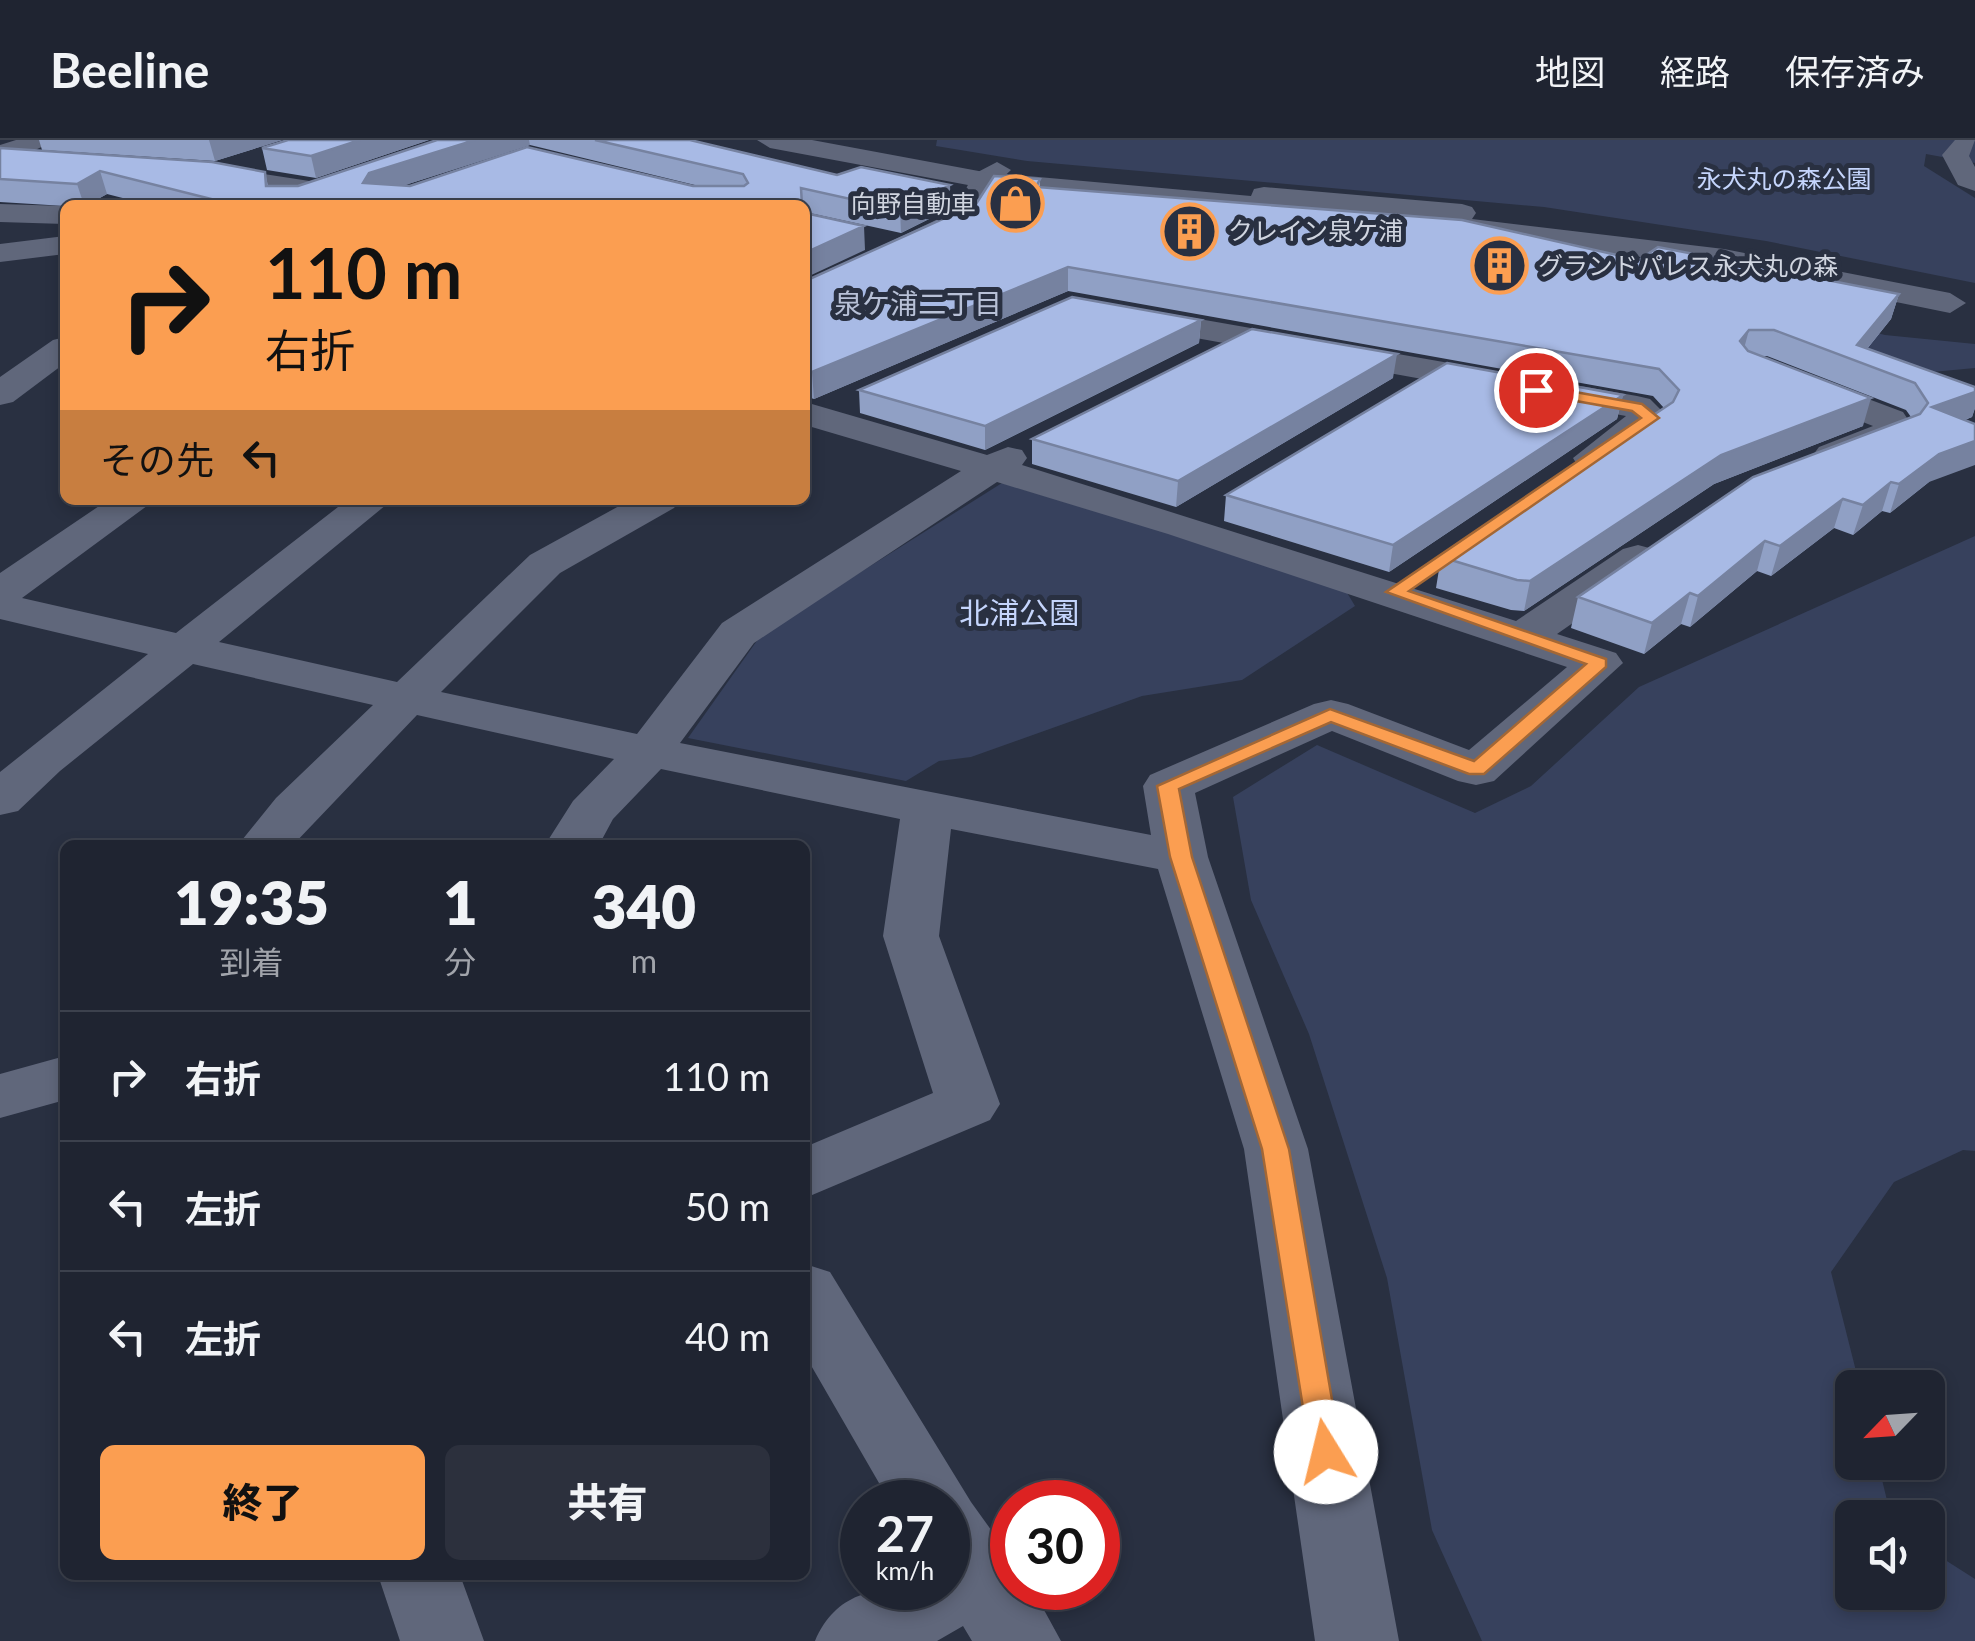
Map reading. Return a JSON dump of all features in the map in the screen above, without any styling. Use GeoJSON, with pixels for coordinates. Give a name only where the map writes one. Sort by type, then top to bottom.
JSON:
{"type":"FeatureCollection","features":[{"type":"Feature","properties":{"kind":"street"},"geometry":{"type":"LineString","coordinates":[[43,140],[6,150],[7,160],[86,162]]}},
{"type":"Feature","properties":{"kind":"street"},"geometry":{"type":"LineString","coordinates":[[770,140],[990,175],[1610,241],[1794,271],[1963,306]]}},
{"type":"Feature","properties":{"kind":"street"},"geometry":{"type":"LineString","coordinates":[[820,140],[990,175]]}},
{"type":"Feature","properties":{"kind":"street"},"geometry":{"type":"LineString","coordinates":[[1968,140],[1956,155],[1968,180],[1975,183]]}},
{"type":"Feature","properties":{"kind":"street"},"geometry":{"type":"LineString","coordinates":[[218,173],[269,156]]}},
{"type":"Feature","properties":{"kind":"street"},"geometry":{"type":"LineString","coordinates":[[162,168],[326,187],[290,200]]}},
{"type":"Feature","properties":{"kind":"street"},"geometry":{"type":"LineString","coordinates":[[810,292],[964,218],[990,175]]}},
{"type":"Feature","properties":{"kind":"street"},"geometry":{"type":"LineString","coordinates":[[0,212],[60,215]]}},
{"type":"Feature","properties":{"kind":"street"},"geometry":{"type":"LineString","coordinates":[[854,234],[903,246]]}},
{"type":"Feature","properties":{"kind":"street"},"geometry":{"type":"LineString","coordinates":[[0,253],[60,247]]}},
{"type":"Feature","properties":{"kind":"street"},"geometry":{"type":"LineString","coordinates":[[1084,308],[1636,407],[1651,418],[1571,472]]}},
{"type":"Feature","properties":{"kind":"street"},"geometry":{"type":"LineString","coordinates":[[1192,364],[1244,337]]}},
{"type":"Feature","properties":{"kind":"street"},"geometry":{"type":"LineString","coordinates":[[0,394],[60,351]]}},
{"type":"Feature","properties":{"kind":"street"},"geometry":{"type":"LineString","coordinates":[[1384,403],[1435,372]]}},
{"type":"Feature","properties":{"kind":"street"},"geometry":{"type":"LineString","coordinates":[[1771,374],[1890,420],[1896,430],[1803,466]]}},
{"type":"Feature","properties":{"kind":"street"},"geometry":{"type":"LineString","coordinates":[[810,415],[867,392]]}},
{"type":"Feature","properties":{"kind":"street"},"geometry":{"type":"LineString","coordinates":[[810,417],[985,469],[1199,514],[1411,581],[1525,635],[1600,663],[1476,770],[1330,714],[1168,786],[1181,857],[1276,1149],[1357,1641]]}},
{"type":"Feature","properties":{"kind":"street"},"geometry":{"type":"LineString","coordinates":[[575,840],[592,812],[648,753],[738,633],[985,469],[1037,443]]}},
{"type":"Feature","properties":{"kind":"street"},"geometry":{"type":"LineString","coordinates":[[0,593],[128,505]]}},
{"type":"Feature","properties":{"kind":"street"},"geometry":{"type":"LineString","coordinates":[[0,800],[42,760],[363,505]]}},
{"type":"Feature","properties":{"kind":"street"},"geometry":{"type":"LineString","coordinates":[[269,840],[294,809],[544,564],[651,505]]}},
{"type":"Feature","properties":{"kind":"street"},"geometry":{"type":"LineString","coordinates":[[1525,635],[1666,538]]}},
{"type":"Feature","properties":{"kind":"street"},"geometry":{"type":"LineString","coordinates":[[0,606],[648,753],[927,812],[1181,857]]}},
{"type":"Feature","properties":{"kind":"street"},"geometry":{"type":"LineString","coordinates":[[810,1172],[968,1104],[910,936],[927,812]]}},
{"type":"Feature","properties":{"kind":"street"},"geometry":{"type":"LineString","coordinates":[[0,1096],[60,1079]]}},
{"type":"Feature","properties":{"kind":"street"},"geometry":{"type":"LineString","coordinates":[[810,1300],[919,1480]]}},
{"type":"Feature","properties":{"kind":"street"},"geometry":{"type":"LineString","coordinates":[[421,1580],[442,1641]]}},
{"type":"Feature","properties":{"kind":"street"},"geometry":{"type":"LineString","coordinates":[[857,1641],[981,1582]]}},
{"type":"Feature","properties":{"kind":"green space","name":"永犬丸の森公園"},"geometry":{"type":"Polygon","coordinates":[[[937,140],[1975,140],[1975,163],[1926,154],[1924,166],[1975,198],[1975,283],[1766,241],[1544,207],[1027,161],[936,146],[937,140]]]}},
{"type":"Feature","properties":{"kind":"green space"},"geometry":{"type":"Polygon","coordinates":[[[1830,321],[1885,335],[1975,344],[1975,368],[1900,375],[1830,321]]]}},
{"type":"Feature","properties":{"kind":"green space","name":"北浦公園"},"geometry":{"type":"Polygon","coordinates":[[[1002,483],[1343,586],[1355,606],[1242,680],[1142,696],[971,757],[939,761],[906,781],[688,738],[761,635],[1002,483]]]}},
{"type":"Feature","properties":{"kind":"green space"},"geometry":{"type":"Polygon","coordinates":[[[1975,536],[1975,1151],[1963,1150],[1894,1182],[1831,1272],[1856,1370],[1835,1370],[1835,1480],[1882,1480],[1887,1500],[1835,1500],[1835,1610],[1945,1610],[1945,1560],[1975,1579],[1975,1641],[1482,1641],[1432,1530],[1387,1278],[1309,1034],[1251,900],[1233,797],[1317,745],[1475,813],[1531,786],[1639,687],[1975,536]]]}},
{"type":"Feature","properties":{"kind":"building"},"geometry":{"type":"Polygon","coordinates":[[[288,140],[360,140],[311,156],[262,148],[288,140]]]}},
{"type":"Feature","properties":{"kind":"building"},"geometry":{"type":"Polygon","coordinates":[[[437,140],[475,140],[369,173],[363,183],[410,186],[527,147],[693,186],[748,183],[743,174],[595,140],[690,140],[837,175],[861,167],[950,185],[900,210],[801,188],[802,200],[215,200],[100,171],[77,184],[0,179],[0,148],[212,162],[265,172],[266,186],[298,186],[437,140]]]}},
{"type":"Feature","properties":{"kind":"building"},"geometry":{"type":"Polygon","coordinates":[[[994,176],[1040,179],[1036,187],[1462,220],[1639,260],[1658,247],[1899,294],[1857,345],[1975,387],[1975,392],[1932,407],[1975,424],[1975,441],[1939,454],[1899,484],[1891,482],[1863,505],[1843,499],[1780,546],[1765,541],[1698,596],[1690,593],[1652,623],[1578,597],[1753,477],[1920,414],[1928,403],[1915,383],[1774,330],[1749,330],[1740,341],[1748,351],[1871,398],[1721,455],[1530,581],[1517,580],[1441,557],[1673,402],[1679,390],[1659,369],[1068,267],[810,371],[810,279],[976,204],[994,176]]]}},
{"type":"Feature","properties":{"kind":"building"},"geometry":{"type":"Polygon","coordinates":[[[810,214],[864,226],[810,251],[810,214]]]}},
{"type":"Feature","properties":{"kind":"building"},"geometry":{"type":"Polygon","coordinates":[[[1072,297],[1201,320],[985,426],[859,390],[1072,297]]]}},
{"type":"Feature","properties":{"kind":"building"},"geometry":{"type":"Polygon","coordinates":[[[1252,329],[1397,354],[1178,481],[1032,439],[1252,329]]]}},
{"type":"Feature","properties":{"kind":"building"},"geometry":{"type":"Polygon","coordinates":[[[1447,363],[1623,395],[1393,545],[1226,495],[1447,363]]]}},
{"type":"Feature","properties":{"kind":"place","name":"向野自動車"},"geometry":{"type":"Point","coordinates":[1015,204]}},
{"type":"Feature","properties":{"kind":"place","name":"クレイン泉ケ浦"},"geometry":{"type":"Point","coordinates":[1189,231]}},
{"type":"Feature","properties":{"kind":"place","name":"グランドパレス永犬丸の森"},"geometry":{"type":"Point","coordinates":[1499,266]}},
{"type":"Feature","properties":{"kind":"district","name":"泉ケ浦二丁目"},"geometry":{"type":"Point","coordinates":[918,304]}},
{"type":"Feature","properties":{"kind":"route"},"geometry":{"type":"LineString","coordinates":[[1326,1452],[1276,1149],[1181,857],[1168,786],[1330,714],[1476,770],[1600,663],[1395,592],[1651,418],[1636,407],[1536,390]]}}]}
